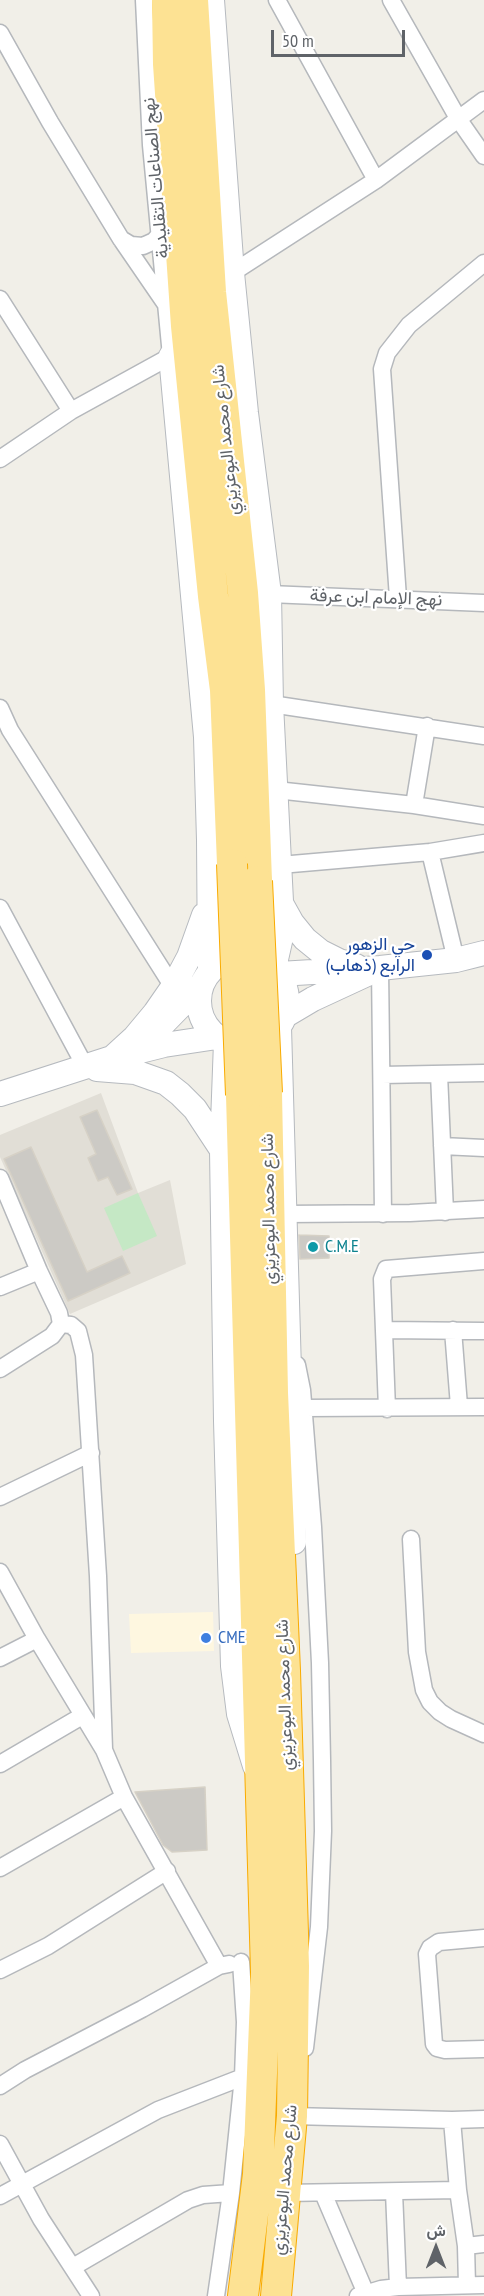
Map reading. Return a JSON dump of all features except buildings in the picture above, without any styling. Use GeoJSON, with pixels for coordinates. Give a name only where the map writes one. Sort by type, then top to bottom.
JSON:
{"type":"FeatureCollection","features":[{"type":"Feature","properties":{"kind":"highway","name":"شارع محمد البوعزيزي"},"geometry":{"type":"LineString","coordinates":[[167,0],[168,64],[186,326],[213,596],[225,690],[232,864],[254,1094],[273,1393],[294,1966],[292,2116],[276,2296]]}},
{"type":"Feature","properties":{"kind":"highway","name":"شارع محمد البوعزيزي"},"geometry":{"type":"LineString","coordinates":[[193,0],[211,292],[243,593],[249,679],[269,873],[254,1094],[232,1158],[262,1783],[254,1959],[258,2174],[243,2296]]}},
{"type":"Feature","properties":{"kind":"main road"},"geometry":{"type":"LineString","coordinates":[[212,0],[232,273],[246,413],[269,594],[271,704],[276,790],[269,873],[282,905],[292,923],[305,939],[321,952],[339,961],[359,967],[380,968]]}},
{"type":"Feature","properties":{"kind":"main road"},"geometry":{"type":"LineString","coordinates":[[171,356],[206,737],[209,892],[206,978],[198,996],[199,1008],[208,1029],[221,1040],[223,1083],[232,1158]]}},
{"type":"Feature","properties":{"kind":"main road"},"geometry":{"type":"LineString","coordinates":[[121,1056],[173,987],[189,957],[201,925],[209,892]]}},
{"type":"Feature","properties":{"kind":"main road"},"geometry":{"type":"LineString","coordinates":[[276,971],[281,937],[282,905]]}},
{"type":"Feature","properties":{"kind":"main road"},"geometry":{"type":"LineString","coordinates":[[276,971],[380,968],[456,960],[484,953]]}},
{"type":"Feature","properties":{"kind":"main road"},"geometry":{"type":"LineString","coordinates":[[121,1056],[174,1015],[206,978],[226,960],[246,957],[266,962],[276,971],[287,993],[283,1021],[285,1214],[296,1675],[294,1715],[288,1754]]}},
{"type":"Feature","properties":{"kind":"main road"},"geometry":{"type":"LineString","coordinates":[[0,1094],[164,1045],[221,1040],[246,1046],[255,1044],[273,1034],[283,1021],[325,993],[380,968]]}},
{"type":"Feature","properties":{"kind":"main road"},"geometry":{"type":"LineString","coordinates":[[86,1068],[135,1072],[166,1083],[195,1109],[232,1158]]}},
{"type":"Feature","properties":{"kind":"street","name":"نهج الصناعات التقليدية"},"geometry":{"type":"LineString","coordinates":[[144,0],[151,145],[171,356]]}},
{"type":"Feature","properties":{"kind":"street"},"geometry":{"type":"LineString","coordinates":[[277,0],[376,180]]}},
{"type":"Feature","properties":{"kind":"street"},"geometry":{"type":"LineString","coordinates":[[391,0],[459,120],[484,156]]}},
{"type":"Feature","properties":{"kind":"street"},"geometry":{"type":"LineString","coordinates":[[0,33],[50,122],[121,238],[168,308]]}},
{"type":"Feature","properties":{"kind":"street"},"geometry":{"type":"LineString","coordinates":[[232,273],[376,180],[484,100]]}},
{"type":"Feature","properties":{"kind":"street"},"geometry":{"type":"LineString","coordinates":[[121,238],[131,245],[143,246],[154,241],[160,234]]}},
{"type":"Feature","properties":{"kind":"street"},"geometry":{"type":"LineString","coordinates":[[398,598],[382,369],[387,353],[409,325],[484,263]]}},
{"type":"Feature","properties":{"kind":"street"},"geometry":{"type":"LineString","coordinates":[[0,299],[71,411]]}},
{"type":"Feature","properties":{"kind":"street"},"geometry":{"type":"LineString","coordinates":[[0,459],[71,411],[171,356]]}},
{"type":"Feature","properties":{"kind":"street","name":"نهج الإمام ابن عرفة"},"geometry":{"type":"LineString","coordinates":[[269,594],[484,603]]}},
{"type":"Feature","properties":{"kind":"street"},"geometry":{"type":"LineString","coordinates":[[271,704],[484,736]]}},
{"type":"Feature","properties":{"kind":"street"},"geometry":{"type":"LineString","coordinates":[[0,708],[5,733],[173,987]]}},
{"type":"Feature","properties":{"kind":"street"},"geometry":{"type":"LineString","coordinates":[[414,805],[427,726]]}},
{"type":"Feature","properties":{"kind":"street"},"geometry":{"type":"LineString","coordinates":[[276,790],[414,805],[484,816]]}},
{"type":"Feature","properties":{"kind":"street"},"geometry":{"type":"LineString","coordinates":[[269,873],[484,843]]}},
{"type":"Feature","properties":{"kind":"street"},"geometry":{"type":"LineString","coordinates":[[430,852],[456,960]]}},
{"type":"Feature","properties":{"kind":"street"},"geometry":{"type":"LineString","coordinates":[[0,908],[86,1068]]}},
{"type":"Feature","properties":{"kind":"street"},"geometry":{"type":"LineString","coordinates":[[380,968],[383,1214]]}},
{"type":"Feature","properties":{"kind":"street"},"geometry":{"type":"LineString","coordinates":[[382,1075],[484,1073]]}},
{"type":"Feature","properties":{"kind":"street"},"geometry":{"type":"LineString","coordinates":[[439,1074],[445,1212]]}},
{"type":"Feature","properties":{"kind":"street"},"geometry":{"type":"LineString","coordinates":[[442,1146],[484,1148]]}},
{"type":"Feature","properties":{"kind":"street"},"geometry":{"type":"LineString","coordinates":[[0,1369],[52,1336],[61,1324],[59,1313],[1,1186]]}},
{"type":"Feature","properties":{"kind":"street"},"geometry":{"type":"LineString","coordinates":[[285,1214],[383,1214],[484,1209]]}},
{"type":"Feature","properties":{"kind":"street"},"geometry":{"type":"LineString","coordinates":[[387,1409],[382,1279],[386,1269],[484,1261]]}},
{"type":"Feature","properties":{"kind":"street"},"geometry":{"type":"LineString","coordinates":[[0,1287],[39,1271]]}},
{"type":"Feature","properties":{"kind":"street"},"geometry":{"type":"LineString","coordinates":[[61,1324],[71,1325],[78,1331],[82,1344],[98,1576],[104,1750]]}},
{"type":"Feature","properties":{"kind":"street"},"geometry":{"type":"LineString","coordinates":[[384,1330],[484,1331]]}},
{"type":"Feature","properties":{"kind":"street"},"geometry":{"type":"LineString","coordinates":[[453,1330],[459,1406]]}},
{"type":"Feature","properties":{"kind":"street"},"geometry":{"type":"LineString","coordinates":[[288,1338],[299,1370],[311,1498],[320,1663],[323,1831],[315,1975],[292,2116],[484,2119]]}},
{"type":"Feature","properties":{"kind":"street"},"geometry":{"type":"LineString","coordinates":[[303,1408],[484,1407]]}},
{"type":"Feature","properties":{"kind":"street"},"geometry":{"type":"LineString","coordinates":[[0,1497],[91,1454]]}},
{"type":"Feature","properties":{"kind":"street"},"geometry":{"type":"LineString","coordinates":[[411,1539],[417,1652],[424,1690],[430,1702],[441,1712],[484,1734]]}},
{"type":"Feature","properties":{"kind":"street"},"geometry":{"type":"LineString","coordinates":[[0,1572],[37,1639],[104,1750],[124,1797],[219,1966]]}},
{"type":"Feature","properties":{"kind":"street"},"geometry":{"type":"LineString","coordinates":[[0,1658],[37,1639]]}},
{"type":"Feature","properties":{"kind":"street"},"geometry":{"type":"LineString","coordinates":[[0,1764],[82,1716]]}},
{"type":"Feature","properties":{"kind":"street"},"geometry":{"type":"LineString","coordinates":[[0,1868],[124,1797]]}},
{"type":"Feature","properties":{"kind":"street"},"geometry":{"type":"LineString","coordinates":[[0,1970],[48,1946],[167,1870]]}},
{"type":"Feature","properties":{"kind":"street"},"geometry":{"type":"LineString","coordinates":[[484,1938],[434,1944],[427,1954],[427,1963],[434,2044],[437,2048],[445,2050],[484,2049]]}},
{"type":"Feature","properties":{"kind":"street"},"geometry":{"type":"LineString","coordinates":[[0,2086],[219,1966],[254,1959],[245,2010],[243,2077],[231,2193],[216,2296]]}},
{"type":"Feature","properties":{"kind":"street"},"geometry":{"type":"LineString","coordinates":[[0,2196],[158,2110],[243,2077]]}},
{"type":"Feature","properties":{"kind":"street"},"geometry":{"type":"LineString","coordinates":[[323,2193],[364,2295],[398,2287],[476,2285],[466,2246],[452,2120]]}},
{"type":"Feature","properties":{"kind":"street"},"geometry":{"type":"LineString","coordinates":[[0,2144],[21,2185],[91,2296]]}},
{"type":"Feature","properties":{"kind":"street"},"geometry":{"type":"LineString","coordinates":[[285,2193],[458,2190]]}},
{"type":"Feature","properties":{"kind":"street"},"geometry":{"type":"LineString","coordinates":[[393,2192],[398,2287]]}},
{"type":"Feature","properties":{"kind":"street"},"geometry":{"type":"LineString","coordinates":[[73,2267],[188,2200],[203,2195],[231,2193]]}},
{"type":"Feature","properties":{"kind":"street"},"geometry":{"type":"LineString","coordinates":[[466,2246],[484,2244]]}},
{"type":"Feature","properties":{"kind":"shaded area"},"geometry":{"type":"Polygon","coordinates":[[[101,1093],[138,1193],[170,1180],[186,1264],[70,1314],[0,1157],[0,1135],[101,1093]]]}},
{"type":"Feature","properties":{"kind":"shaded area","name":"CME"},"geometry":{"type":"Polygon","coordinates":[[[213,1612],[214,1651],[131,1653],[129,1614],[213,1612]]]}},
{"type":"Feature","properties":{"kind":"green space"},"geometry":{"type":"Polygon","coordinates":[[[138,1193],[157,1236],[123,1251],[104,1208],[138,1193]]]}},
{"type":"Feature","properties":{"kind":"place","name":"حي الزهور الرابع (ذهاب)"},"geometry":{"type":"Point","coordinates":[427,955]}},
{"type":"Feature","properties":{"kind":"place","name":"C.M.E"},"geometry":{"type":"Point","coordinates":[313,1247]}},
{"type":"Feature","properties":{"kind":"place","name":"CME"},"geometry":{"type":"Point","coordinates":[206,1638]}}]}
